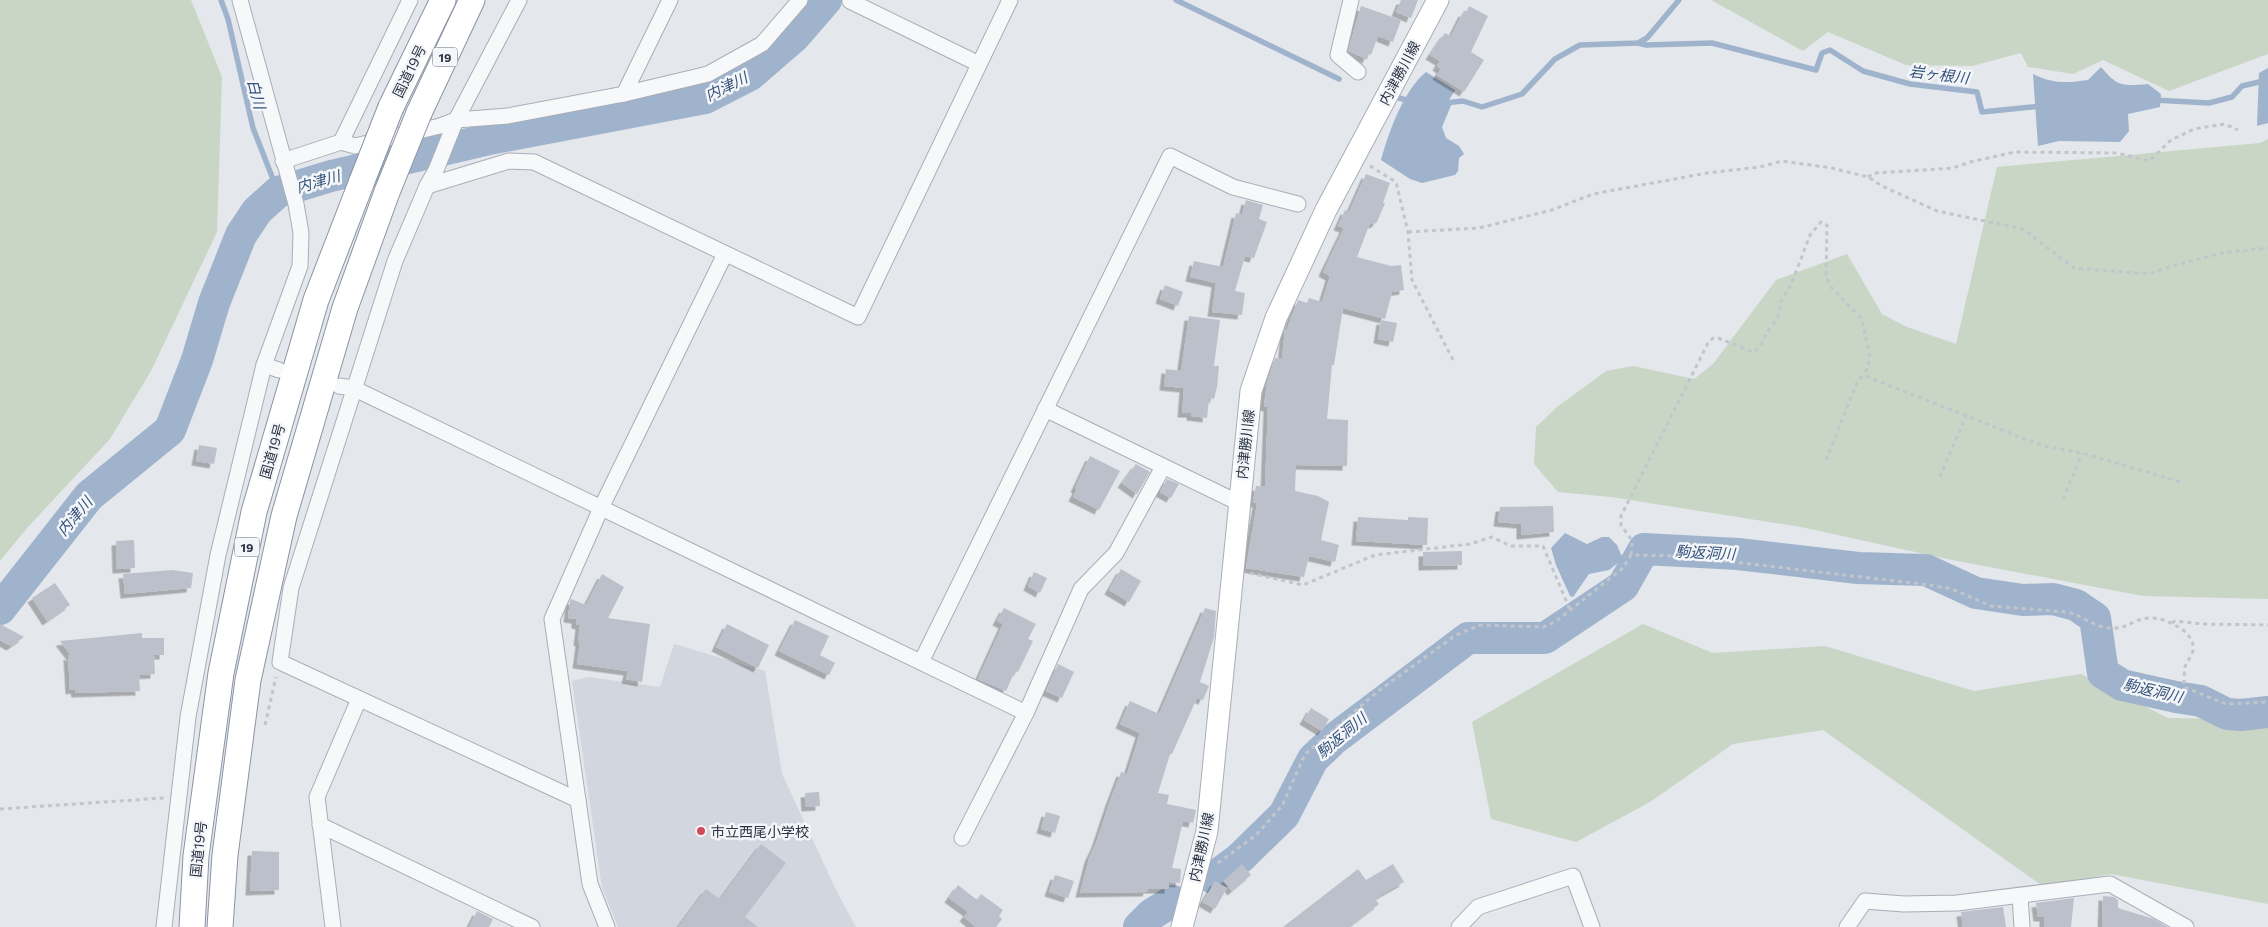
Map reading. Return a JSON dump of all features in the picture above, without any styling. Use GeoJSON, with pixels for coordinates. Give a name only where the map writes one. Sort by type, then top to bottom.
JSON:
{"type":"FeatureCollection","features":[{"type":"Feature","properties":{"kind":"highway","name":"国道19号"},"geometry":{"type":"LineString","coordinates":[[192,927],[196,856],[221,673],[254,512],[316,300],[391,107],[443,0]]}},
{"type":"Feature","properties":{"kind":"highway","name":"国道19号"},"geometry":{"type":"LineString","coordinates":[[220,927],[225,855],[248,680],[284,516],[345,308],[387,192],[419,113],[472,0]]}},
{"type":"Feature","properties":{"kind":"main road","name":"内津勝川線"},"geometry":{"type":"LineString","coordinates":[[1182,927],[1207,831],[1239,503],[1254,382],[1276,318],[1326,210],[1438,0]]}},
{"type":"Feature","properties":{"kind":"street"},"geometry":{"type":"LineString","coordinates":[[164,927],[188,717],[218,555],[264,365],[300,266],[301,233],[296,204],[240,0]]}},
{"type":"Feature","properties":{"kind":"street"},"geometry":{"type":"LineString","coordinates":[[341,142],[410,0]]}},
{"type":"Feature","properties":{"kind":"street"},"geometry":{"type":"LineString","coordinates":[[518,0],[453,127],[395,261],[346,387],[291,588],[280,662],[578,800]]}},
{"type":"Feature","properties":{"kind":"street"},"geometry":{"type":"LineString","coordinates":[[624,94],[670,0]]}},
{"type":"Feature","properties":{"kind":"street"},"geometry":{"type":"LineString","coordinates":[[284,165],[341,142],[355,146],[440,126],[453,127],[624,94],[708,74],[762,44],[800,0]]}},
{"type":"Feature","properties":{"kind":"street"},"geometry":{"type":"LineString","coordinates":[[427,186],[509,161],[534,162],[858,317],[1010,0]]}},
{"type":"Feature","properties":{"kind":"street"},"geometry":{"type":"LineString","coordinates":[[1351,0],[1338,56],[1358,72]]}},
{"type":"Feature","properties":{"kind":"street"},"geometry":{"type":"LineString","coordinates":[[850,1],[979,64]]}},
{"type":"Feature","properties":{"kind":"street"},"geometry":{"type":"LineString","coordinates":[[921,662],[1170,156],[1233,187],[1298,204]]}},
{"type":"Feature","properties":{"kind":"street"},"geometry":{"type":"LineString","coordinates":[[607,927],[590,884],[552,619],[601,508],[724,254]]}},
{"type":"Feature","properties":{"kind":"street"},"geometry":{"type":"LineString","coordinates":[[264,365],[279,370]]}},
{"type":"Feature","properties":{"kind":"street"},"geometry":{"type":"LineString","coordinates":[[346,387],[1026,713]]}},
{"type":"Feature","properties":{"kind":"street"},"geometry":{"type":"LineString","coordinates":[[1045,409],[1239,503]]}},
{"type":"Feature","properties":{"kind":"street"},"geometry":{"type":"LineString","coordinates":[[962,838],[1026,713],[1081,589],[1116,553],[1163,467]]}},
{"type":"Feature","properties":{"kind":"street"},"geometry":{"type":"LineString","coordinates":[[333,927],[317,797],[359,699]]}},
{"type":"Feature","properties":{"kind":"street"},"geometry":{"type":"LineString","coordinates":[[320,825],[532,927]]}},
{"type":"Feature","properties":{"kind":"street"},"geometry":{"type":"LineString","coordinates":[[1459,927],[1478,907],[1573,876],[1592,927]]}},
{"type":"Feature","properties":{"kind":"street"},"geometry":{"type":"LineString","coordinates":[[1847,927],[1865,901],[1904,904],[1957,903],[2110,884],[2184,926]]}},
{"type":"Feature","properties":{"kind":"street"},"geometry":{"type":"LineString","coordinates":[[2020,896],[2022,927]]}},
{"type":"Feature","properties":{"kind":"path"},"geometry":{"type":"LineString","coordinates":[[1868,177],[1874,174],[1953,168],[1970,162],[2016,152],[2117,153],[2149,161],[2171,140],[2194,129],[2225,124],[2238,130]]}},
{"type":"Feature","properties":{"kind":"path"},"geometry":{"type":"LineString","coordinates":[[1354,157],[1396,182],[1408,232],[1412,280],[1452,360]]}},
{"type":"Feature","properties":{"kind":"path"},"geometry":{"type":"LineString","coordinates":[[1408,232],[1479,228],[1552,210],[1593,194],[1707,173],[1760,167],[1782,161],[1832,168],[1868,177],[1882,186],[1937,211],[2023,229],[2074,268],[2149,274],[2222,253],[2268,248]]}},
{"type":"Feature","properties":{"kind":"path"},"geometry":{"type":"LineString","coordinates":[[1198,868],[1222,862],[1255,836],[1282,806],[1305,754],[1377,692],[1456,635],[1480,625],[1543,627],[1555,622],[1623,568],[1633,555],[1633,542],[1631,536],[1621,525],[1621,516],[1708,343],[1713,338],[1718,338],[1753,352],[1759,348],[1778,317],[1781,301],[1791,285],[1810,235],[1821,222],[1827,225],[1826,275],[1830,286],[1862,319],[1870,358],[1865,374],[1858,380],[1826,460]]}},
{"type":"Feature","properties":{"kind":"path"},"geometry":{"type":"LineString","coordinates":[[1865,374],[1870,378],[2043,446],[2082,454],[2184,482]]}},
{"type":"Feature","properties":{"kind":"path"},"geometry":{"type":"LineString","coordinates":[[1940,477],[1966,415]]}},
{"type":"Feature","properties":{"kind":"path"},"geometry":{"type":"LineString","coordinates":[[2063,499],[2082,454]]}},
{"type":"Feature","properties":{"kind":"path"},"geometry":{"type":"LineString","coordinates":[[1233,569],[1303,585],[1375,555],[1470,544],[1492,537],[1511,546],[1543,546],[1570,610]]}},
{"type":"Feature","properties":{"kind":"path"},"geometry":{"type":"LineString","coordinates":[[1633,555],[1683,556],[1930,585],[1952,589],[1991,606],[2012,610],[2067,612],[2091,624],[2112,628],[2126,627],[2138,620],[2151,618],[2172,622],[2203,624],[2268,625]]}},
{"type":"Feature","properties":{"kind":"path"},"geometry":{"type":"LineString","coordinates":[[2172,622],[2187,634],[2192,641],[2193,650],[2185,668],[2184,687],[2226,704],[2268,702]]}},
{"type":"Feature","properties":{"kind":"path"},"geometry":{"type":"LineString","coordinates":[[265,727],[280,662]]}},
{"type":"Feature","properties":{"kind":"path"},"geometry":{"type":"LineString","coordinates":[[0,809],[180,797]]}},
{"type":"Feature","properties":{"kind":"shaded area","name":"市立西尾小学校"},"geometry":{"type":"Polygon","coordinates":[[[674,644],[765,671],[782,774],[838,894],[856,927],[618,927],[602,888],[572,681],[589,677],[660,687],[674,644]]]}},
{"type":"Feature","properties":{"kind":"green space"},"geometry":{"type":"Polygon","coordinates":[[[0,0],[191,0],[222,77],[217,232],[151,371],[110,439],[27,528],[0,561],[0,0]]]}},
{"type":"Feature","properties":{"kind":"green space"},"geometry":{"type":"Polygon","coordinates":[[[1711,0],[2268,0],[2268,54],[2169,91],[2103,60],[2073,74],[2028,67],[2021,53],[1972,66],[1906,65],[1828,32],[1803,51],[1711,0]]]}},
{"type":"Feature","properties":{"kind":"green space"},"geometry":{"type":"Polygon","coordinates":[[[2268,139],[2268,599],[2143,596],[1952,560],[1801,527],[1611,497],[1558,492],[1534,464],[1536,427],[1557,407],[1606,371],[1633,366],[1694,379],[1713,364],[1776,280],[1847,254],[1882,314],[1907,327],[1956,344],[1997,167],[2260,143],[2268,139]]]}},
{"type":"Feature","properties":{"kind":"green space"},"geometry":{"type":"Polygon","coordinates":[[[1643,624],[1713,653],[1825,646],[1974,691],[2081,674],[2168,718],[2268,720],[2268,904],[2111,874],[2044,887],[1823,730],[1733,744],[1650,802],[1576,842],[1491,819],[1472,722],[1643,624]]]}},
{"type":"Feature","properties":{"kind":"water"},"geometry":{"type":"Polygon","coordinates":[[[2101,67],[2116,82],[2121,84],[2148,84],[2161,94],[2160,107],[2128,114],[2129,131],[2120,142],[2059,141],[2038,146],[2033,74],[2053,81],[2081,81],[2088,80],[2101,67]]]}},
{"type":"Feature","properties":{"kind":"water"},"geometry":{"type":"Polygon","coordinates":[[[2268,68],[2268,123],[2257,126],[2259,73],[2268,68]]]}},
{"type":"Feature","properties":{"kind":"water"},"geometry":{"type":"Polygon","coordinates":[[[1426,72],[1455,90],[1449,100],[1452,103],[1442,127],[1446,138],[1459,146],[1464,154],[1459,158],[1458,171],[1455,175],[1422,183],[1410,179],[1381,160],[1388,137],[1404,101],[1410,90],[1426,72]]]}},
{"type":"Feature","properties":{"kind":"water"},"geometry":{"type":"Polygon","coordinates":[[[1565,533],[1587,544],[1602,537],[1609,537],[1617,545],[1623,559],[1609,570],[1589,574],[1573,597],[1570,596],[1556,565],[1551,548],[1565,533]]]}},
{"type":"Feature","properties":{"kind":"building"},"geometry":{"type":"Polygon","coordinates":[[[1401,0],[1418,0],[1411,18],[1396,12],[1401,0]]]}},
{"type":"Feature","properties":{"kind":"building"},"geometry":{"type":"Polygon","coordinates":[[[1361,6],[1401,20],[1393,42],[1378,36],[1371,55],[1369,54],[1367,59],[1348,51],[1361,6]]]}},
{"type":"Feature","properties":{"kind":"building"},"geometry":{"type":"Polygon","coordinates":[[[1469,6],[1488,16],[1471,52],[1484,60],[1464,92],[1437,75],[1441,69],[1437,66],[1440,61],[1430,55],[1445,33],[1451,36],[1463,12],[1466,13],[1469,6]]]}},
{"type":"Feature","properties":{"kind":"building"},"geometry":{"type":"Polygon","coordinates":[[[1366,174],[1390,183],[1383,203],[1385,203],[1377,222],[1374,224],[1370,223],[1357,257],[1391,266],[1401,265],[1404,290],[1392,292],[1385,319],[1343,308],[1334,365],[1332,365],[1327,419],[1348,420],[1347,466],[1296,465],[1295,491],[1318,496],[1329,502],[1321,540],[1339,545],[1335,562],[1309,556],[1304,577],[1246,568],[1257,503],[1253,502],[1256,486],[1265,487],[1268,407],[1264,406],[1267,383],[1275,358],[1282,359],[1285,330],[1298,300],[1307,303],[1309,298],[1322,302],[1330,276],[1323,272],[1344,228],[1338,226],[1345,210],[1349,212],[1366,174]]]}},
{"type":"Feature","properties":{"kind":"building"},"geometry":{"type":"Polygon","coordinates":[[[1246,200],[1263,205],[1259,219],[1267,222],[1254,258],[1245,256],[1235,291],[1245,293],[1242,315],[1212,312],[1216,283],[1190,277],[1194,261],[1223,267],[1236,213],[1242,215],[1246,200]]]}},
{"type":"Feature","properties":{"kind":"building"},"geometry":{"type":"Polygon","coordinates":[[[1165,285],[1183,292],[1178,306],[1160,299],[1165,285]]]}},
{"type":"Feature","properties":{"kind":"building"},"geometry":{"type":"Polygon","coordinates":[[[1189,316],[1220,320],[1214,366],[1219,366],[1217,387],[1214,399],[1209,398],[1207,418],[1191,416],[1191,413],[1182,413],[1184,388],[1164,386],[1166,369],[1181,371],[1189,316]]]}},
{"type":"Feature","properties":{"kind":"building"},"geometry":{"type":"Polygon","coordinates":[[[1381,320],[1397,323],[1393,342],[1378,339],[1381,320]]]}},
{"type":"Feature","properties":{"kind":"building"},"geometry":{"type":"Polygon","coordinates":[[[199,445],[217,448],[214,464],[196,461],[199,445]]]}},
{"type":"Feature","properties":{"kind":"building"},"geometry":{"type":"Polygon","coordinates":[[[1090,456],[1120,471],[1099,510],[1073,497],[1077,489],[1075,488],[1090,456]]]}},
{"type":"Feature","properties":{"kind":"building"},"geometry":{"type":"Polygon","coordinates":[[[1136,464],[1150,472],[1137,494],[1122,483],[1136,464]]]}},
{"type":"Feature","properties":{"kind":"building"},"geometry":{"type":"Polygon","coordinates":[[[1167,479],[1179,484],[1171,498],[1160,492],[1167,479]]]}},
{"type":"Feature","properties":{"kind":"building"},"geometry":{"type":"Polygon","coordinates":[[[1553,506],[1554,532],[1521,535],[1521,524],[1498,522],[1500,507],[1553,506]]]}},
{"type":"Feature","properties":{"kind":"building"},"geometry":{"type":"Polygon","coordinates":[[[1358,517],[1408,520],[1408,517],[1428,518],[1427,545],[1356,541],[1358,517]]]}},
{"type":"Feature","properties":{"kind":"building"},"geometry":{"type":"Polygon","coordinates":[[[134,540],[135,568],[117,569],[116,541],[134,540]]]}},
{"type":"Feature","properties":{"kind":"building"},"geometry":{"type":"Polygon","coordinates":[[[1462,551],[1462,565],[1423,566],[1423,552],[1462,551]]]}},
{"type":"Feature","properties":{"kind":"building"},"geometry":{"type":"Polygon","coordinates":[[[1121,569],[1141,581],[1129,602],[1109,590],[1121,569]]]}},
{"type":"Feature","properties":{"kind":"building"},"geometry":{"type":"Polygon","coordinates":[[[172,570],[193,573],[191,588],[125,594],[123,574],[172,570]]]}},
{"type":"Feature","properties":{"kind":"building"},"geometry":{"type":"Polygon","coordinates":[[[1034,572],[1047,578],[1040,593],[1028,586],[1034,572]]]}},
{"type":"Feature","properties":{"kind":"building"},"geometry":{"type":"Polygon","coordinates":[[[602,574],[624,587],[608,618],[650,624],[642,682],[626,679],[628,671],[577,664],[580,625],[576,624],[576,619],[568,618],[570,601],[571,599],[586,605],[602,574]]]}},
{"type":"Feature","properties":{"kind":"building"},"geometry":{"type":"Polygon","coordinates":[[[55,583],[70,605],[47,621],[32,598],[55,583]]]}},
{"type":"Feature","properties":{"kind":"building"},"geometry":{"type":"Polygon","coordinates":[[[1004,608],[1036,624],[1028,639],[1033,641],[1018,672],[1015,671],[1006,691],[978,679],[1003,624],[997,621],[1004,608]]]}},
{"type":"Feature","properties":{"kind":"building"},"geometry":{"type":"Polygon","coordinates":[[[1205,608],[1216,611],[1214,637],[1200,682],[1209,686],[1203,700],[1197,698],[1172,754],[1170,754],[1158,793],[1169,795],[1167,804],[1196,810],[1193,823],[1183,821],[1172,868],[1181,869],[1180,883],[1169,882],[1169,889],[1148,889],[1147,892],[1080,893],[1089,858],[1110,801],[1121,772],[1127,774],[1140,733],[1120,724],[1130,701],[1159,714],[1205,608]]]}},
{"type":"Feature","properties":{"kind":"building"},"geometry":{"type":"Polygon","coordinates":[[[795,620],[829,636],[820,655],[835,663],[829,675],[779,651],[795,620]]]}},
{"type":"Feature","properties":{"kind":"building"},"geometry":{"type":"Polygon","coordinates":[[[0,624],[24,637],[11,646],[0,640],[0,624]]]}},
{"type":"Feature","properties":{"kind":"building"},"geometry":{"type":"Polygon","coordinates":[[[727,624],[769,645],[758,668],[716,647],[727,624]]]}},
{"type":"Feature","properties":{"kind":"building"},"geometry":{"type":"Polygon","coordinates":[[[142,633],[142,638],[164,638],[164,655],[154,655],[155,674],[139,675],[140,691],[76,693],[75,689],[70,690],[68,655],[72,657],[60,641],[142,633]]]}},
{"type":"Feature","properties":{"kind":"building"},"geometry":{"type":"Polygon","coordinates":[[[1058,664],[1074,672],[1062,698],[1046,691],[1058,664]]]}},
{"type":"Feature","properties":{"kind":"building"},"geometry":{"type":"Polygon","coordinates":[[[1311,708],[1329,719],[1322,731],[1304,720],[1311,708]]]}},
{"type":"Feature","properties":{"kind":"building"},"geometry":{"type":"Polygon","coordinates":[[[819,792],[820,806],[806,807],[805,793],[819,792]]]}},
{"type":"Feature","properties":{"kind":"building"},"geometry":{"type":"Polygon","coordinates":[[[1046,812],[1060,816],[1055,833],[1041,829],[1046,812]]]}},
{"type":"Feature","properties":{"kind":"building"},"geometry":{"type":"Polygon","coordinates":[[[761,844],[786,863],[745,917],[758,927],[678,927],[706,889],[720,899],[761,844]]]}},
{"type":"Feature","properties":{"kind":"building"},"geometry":{"type":"Polygon","coordinates":[[[252,851],[279,852],[279,890],[250,891],[252,851]]]}},
{"type":"Feature","properties":{"kind":"building"},"geometry":{"type":"Polygon","coordinates":[[[1242,864],[1251,875],[1232,891],[1223,881],[1242,864]]]}},
{"type":"Feature","properties":{"kind":"building"},"geometry":{"type":"Polygon","coordinates":[[[1393,864],[1404,882],[1379,896],[1380,898],[1376,900],[1379,904],[1349,927],[1283,927],[1358,869],[1366,880],[1393,864]]]}},
{"type":"Feature","properties":{"kind":"building"},"geometry":{"type":"Polygon","coordinates":[[[1055,875],[1074,881],[1068,898],[1049,892],[1055,875]]]}},
{"type":"Feature","properties":{"kind":"building"},"geometry":{"type":"Polygon","coordinates":[[[1215,881],[1227,888],[1215,909],[1203,902],[1215,881]]]}},
{"type":"Feature","properties":{"kind":"building"},"geometry":{"type":"Polygon","coordinates":[[[958,885],[977,900],[981,894],[1003,910],[999,916],[1002,919],[996,927],[976,927],[964,917],[968,912],[949,898],[958,885]]]}},
{"type":"Feature","properties":{"kind":"building"},"geometry":{"type":"Polygon","coordinates":[[[2103,896],[2114,897],[2118,900],[2118,908],[2154,919],[2167,927],[2102,927],[2103,896]]]}},
{"type":"Feature","properties":{"kind":"building"},"geometry":{"type":"Polygon","coordinates":[[[2074,898],[2071,927],[2044,927],[2044,917],[2038,917],[2036,903],[2074,898]]]}},
{"type":"Feature","properties":{"kind":"building"},"geometry":{"type":"Polygon","coordinates":[[[2003,907],[2006,927],[1963,927],[1961,912],[2003,907]]]}},
{"type":"Feature","properties":{"kind":"building"},"geometry":{"type":"Polygon","coordinates":[[[477,911],[493,919],[489,927],[469,927],[477,911]]]}},
{"type":"Feature","properties":{"kind":"waterway","name":"白川"},"geometry":{"type":"LineString","coordinates":[[221,0],[228,19],[253,128],[278,192]]}},
{"type":"Feature","properties":{"kind":"waterway","name":"内津川"},"geometry":{"type":"LineString","coordinates":[[0,609],[89,496],[170,430],[197,360],[214,303],[241,235],[257,211],[278,192],[331,176],[494,138],[705,98],[750,75],[794,37],[826,0]]}},
{"type":"Feature","properties":{"kind":"waterway"},"geometry":{"type":"LineString","coordinates":[[1176,0],[1339,79]]}},
{"type":"Feature","properties":{"kind":"waterway"},"geometry":{"type":"LineString","coordinates":[[1444,103],[1463,101],[1482,107],[1522,94],[1555,59],[1580,45],[1638,43],[1647,38],[1679,0]]}},
{"type":"Feature","properties":{"kind":"waterway","name":"岩ヶ根川"},"geometry":{"type":"LineString","coordinates":[[1638,43],[1646,45],[1712,43],[1816,70],[1822,53],[1830,50],[1863,71],[1910,84],[1977,92],[1982,112],[2042,106]]}},
{"type":"Feature","properties":{"kind":"waterway","name":"岩ヶ根川"},"geometry":{"type":"LineString","coordinates":[[2154,100],[2209,103],[2232,97],[2242,86],[2259,82],[2268,83]]}},
{"type":"Feature","properties":{"kind":"waterway"},"geometry":{"type":"LineString","coordinates":[[1399,98],[1410,101]]}},
{"type":"Feature","properties":{"kind":"waterway","name":"駒返洞川"},"geometry":{"type":"LineString","coordinates":[[1213,878],[1240,858],[1284,815],[1313,759],[1334,739],[1468,638],[1545,638],[1623,586],[1644,549],[1738,554],[1858,568],[1926,570],[1976,593],[2023,600],[2053,599],[2076,605],[2095,618],[2103,673],[2122,685],[2201,701],[2227,714],[2241,715],[2268,712]]}},
{"type":"Feature","properties":{"kind":"waterway","name":"駒返洞川"},"geometry":{"type":"LineString","coordinates":[[1139,927],[1152,914],[1173,901]]}},
{"type":"Feature","properties":{"kind":"place","name":"市立西尾小学校"},"geometry":{"type":"Point","coordinates":[701,831]}}]}
